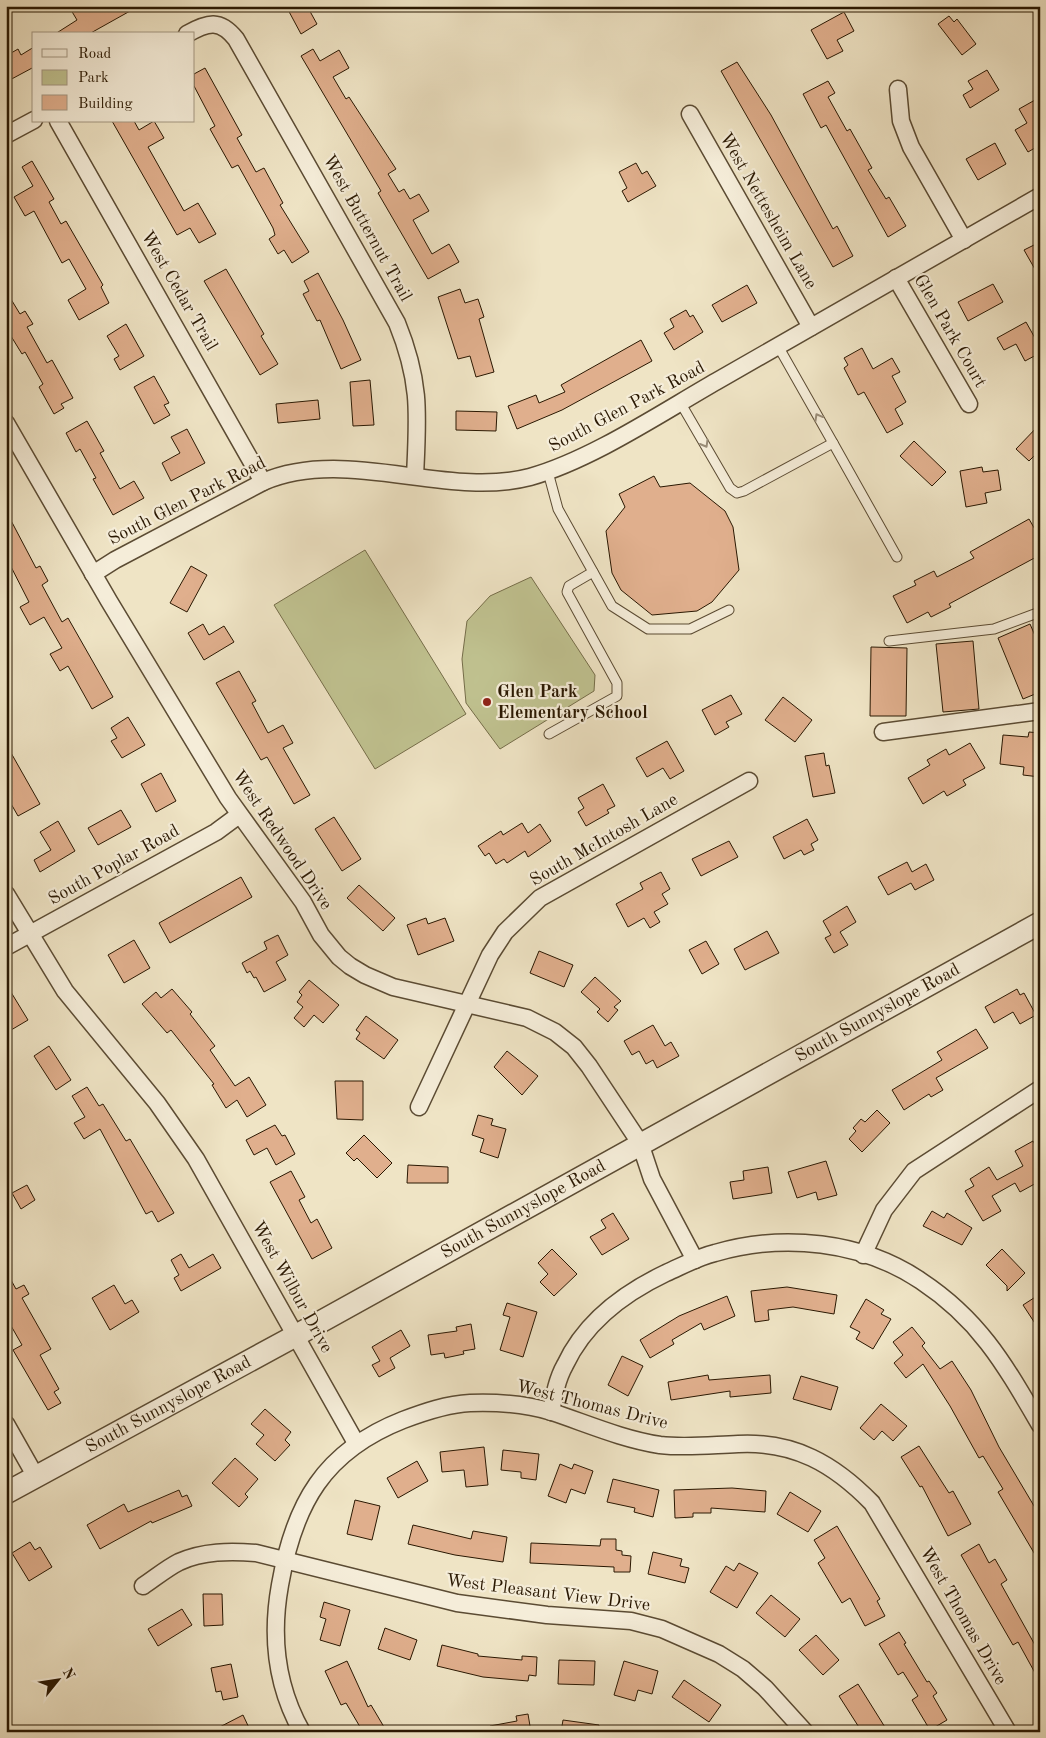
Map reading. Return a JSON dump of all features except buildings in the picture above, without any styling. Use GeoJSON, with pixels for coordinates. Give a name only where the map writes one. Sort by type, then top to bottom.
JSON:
{"type":"FeatureCollection","features":[{"type":"Feature","properties":{"kind":"street","name":"West Butternut Trail"},"geometry":{"type":"LineString","coordinates":[[191,32],[204,26],[216,24],[228,28],[250,62],[397,323],[412,363],[417,395],[415,476]]}},
{"type":"Feature","properties":{"kind":"street"},"geometry":{"type":"LineString","coordinates":[[898,89],[901,121],[911,148],[964,240]]}},
{"type":"Feature","properties":{"kind":"street","name":"West Nettesheim Lane"},"geometry":{"type":"LineString","coordinates":[[690,114],[811,327]]}},
{"type":"Feature","properties":{"kind":"street"},"geometry":{"type":"LineString","coordinates":[[6,135],[32,121]]}},
{"type":"Feature","properties":{"kind":"street","name":"West Cedar Trail"},"geometry":{"type":"LineString","coordinates":[[59,122],[263,482]]}},
{"type":"Feature","properties":{"kind":"street","name":"South Glen Park Road"},"geometry":{"type":"LineString","coordinates":[[93,574],[115,560],[263,482],[288,473],[323,469],[487,481],[528,477],[548,472],[576,459],[680,402],[1040,196]]}},
{"type":"Feature","properties":{"kind":"street","name":"Glen Park Court"},"geometry":{"type":"LineString","coordinates":[[896,278],[969,404]]}},
{"type":"Feature","properties":{"kind":"street","name":"West Redwood Drive"},"geometry":{"type":"LineString","coordinates":[[6,423],[93,574],[240,815],[303,902],[326,941],[339,957],[375,980],[393,987],[527,1018],[555,1032],[568,1042],[590,1066],[640,1143],[652,1179],[695,1260]]}},
{"type":"Feature","properties":{"kind":"street"},"geometry":{"type":"LineString","coordinates":[[884,732],[1040,711]]}},
{"type":"Feature","properties":{"kind":"street","name":"South McIntosh Lane"},"geometry":{"type":"LineString","coordinates":[[419,1107],[490,955],[505,932],[540,898],[750,781]]}},
{"type":"Feature","properties":{"kind":"street","name":"South Poplar Road"},"geometry":{"type":"LineString","coordinates":[[6,947],[216,832],[240,815]]}},
{"type":"Feature","properties":{"kind":"street","name":"West Wilbur Drive"},"geometry":{"type":"LineString","coordinates":[[6,894],[64,992],[156,1103],[196,1159],[356,1443]]}},
{"type":"Feature","properties":{"kind":"street","name":"South Sunnyslope Road"},"geometry":{"type":"LineString","coordinates":[[6,1493],[295,1336],[640,1143],[1040,923]]}},
{"type":"Feature","properties":{"kind":"street"},"geometry":{"type":"LineString","coordinates":[[863,1254],[884,1210],[914,1171],[1040,1089]]}},
{"type":"Feature","properties":{"kind":"street"},"geometry":{"type":"LineString","coordinates":[[551,1412],[564,1365],[576,1346],[603,1313],[650,1280],[695,1260],[736,1248],[769,1243],[808,1243],[848,1249],[900,1269],[920,1280],[950,1301],[972,1322],[1009,1372],[1040,1425]]}},
{"type":"Feature","properties":{"kind":"street","name":"West Thomas Drive"},"geometry":{"type":"LineString","coordinates":[[356,1443],[377,1430],[447,1406],[468,1403],[500,1403],[551,1412],[628,1438],[658,1444],[686,1448],[758,1444],[808,1455],[830,1466],[852,1482],[872,1503],[1008,1732]]}},
{"type":"Feature","properties":{"kind":"street"},"geometry":{"type":"LineString","coordinates":[[6,1424],[36,1476]]}},
{"type":"Feature","properties":{"kind":"street"},"geometry":{"type":"LineString","coordinates":[[302,1732],[285,1694],[278,1664],[275,1636],[276,1607],[284,1560],[291,1534],[309,1495],[321,1477],[356,1443]]}},
{"type":"Feature","properties":{"kind":"street","name":"West Pleasant View Drive"},"geometry":{"type":"LineString","coordinates":[[144,1586],[179,1562],[229,1551],[256,1553],[457,1604],[547,1615],[631,1621],[662,1628],[719,1654],[743,1669],[765,1688],[805,1732]]}},
{"type":"Feature","properties":{"kind":"lane"},"geometry":{"type":"LineString","coordinates":[[778,346],[897,557]]}},
{"type":"Feature","properties":{"kind":"lane"},"geometry":{"type":"LineString","coordinates":[[680,402],[730,488],[737,493],[833,443]]}},
{"type":"Feature","properties":{"kind":"lane"},"geometry":{"type":"LineString","coordinates":[[548,472],[558,509],[612,606],[648,629],[690,629],[729,610]]}},
{"type":"Feature","properties":{"kind":"lane"},"geometry":{"type":"LineString","coordinates":[[549,734],[617,696],[617,683],[567,592],[569,586],[593,572]]}},
{"type":"Feature","properties":{"kind":"lane"},"geometry":{"type":"LineString","coordinates":[[889,641],[994,629],[1040,612]]}},
{"type":"Feature","properties":{"kind":"green space"},"geometry":{"type":"Polygon","coordinates":[[[365,550],[466,714],[375,769],[274,605],[365,550]]]}},
{"type":"Feature","properties":{"kind":"green space"},"geometry":{"type":"Polygon","coordinates":[[[531,577],[595,675],[594,691],[500,749],[466,703],[462,659],[467,621],[490,596],[531,577]]]}},
{"type":"Feature","properties":{"kind":"place","name":"Glen Park Elementary School"},"geometry":{"type":"Point","coordinates":[487,702]}}]}
